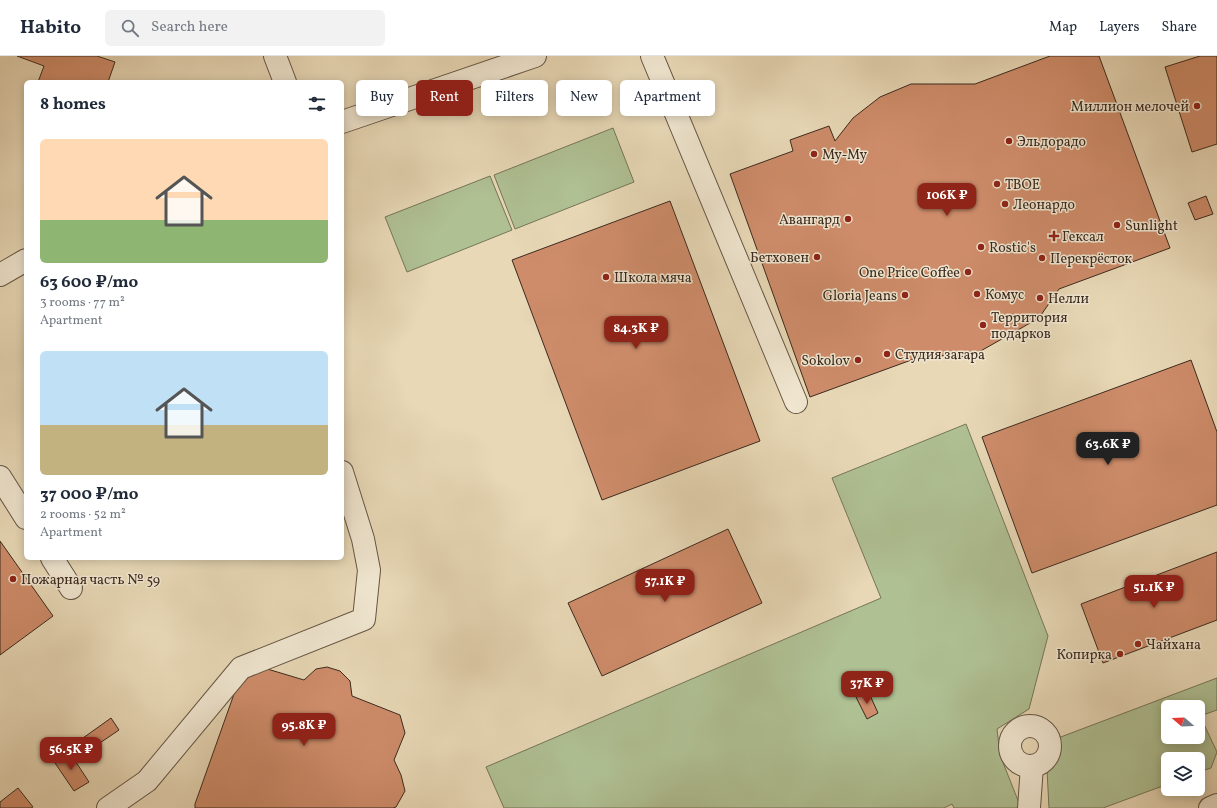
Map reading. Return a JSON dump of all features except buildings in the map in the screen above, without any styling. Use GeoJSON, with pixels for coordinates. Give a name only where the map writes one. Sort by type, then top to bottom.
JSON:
{"type":"FeatureCollection","features":[{"type":"Feature","properties":{"kind":"street"},"geometry":{"type":"LineString","coordinates":[[275,56],[284,80]]}},
{"type":"Feature","properties":{"kind":"street"},"geometry":{"type":"LineString","coordinates":[[344,121],[535,56]]}},
{"type":"Feature","properties":{"kind":"street"},"geometry":{"type":"LineString","coordinates":[[652,56],[796,402]]}},
{"type":"Feature","properties":{"kind":"street"},"geometry":{"type":"LineString","coordinates":[[0,275],[24,261]]}},
{"type":"Feature","properties":{"kind":"street"},"geometry":{"type":"LineString","coordinates":[[0,477],[24,515]]}},
{"type":"Feature","properties":{"kind":"street"},"geometry":{"type":"LineString","coordinates":[[108,808],[147,781],[240,668],[364,619],[369,570],[363,539],[344,478]]}},
{"type":"Feature","properties":{"kind":"street"},"geometry":{"type":"LineString","coordinates":[[53,560],[71,588]]}},
{"type":"Feature","properties":{"kind":"street"},"geometry":{"type":"LineString","coordinates":[[1031,720],[1036,727],[1042,730],[1046,735],[1050,748],[1045,760],[1040,764],[1032,766],[1021,765],[1015,761],[1011,755],[1010,748],[1010,742],[1017,730],[1031,720]]}},
{"type":"Feature","properties":{"kind":"street"},"geometry":{"type":"LineString","coordinates":[[1029,808],[1032,766]]}},
{"type":"Feature","properties":{"kind":"street"},"geometry":{"type":"LineString","coordinates":[[1210,808],[1217,805]]}},
{"type":"Feature","properties":{"kind":"green space"},"geometry":{"type":"Polygon","coordinates":[[[613,128],[634,182],[515,229],[494,175],[613,128]]]}},
{"type":"Feature","properties":{"kind":"green space"},"geometry":{"type":"Polygon","coordinates":[[[490,176],[512,230],[407,272],[385,217],[490,176]]]}},
{"type":"Feature","properties":{"kind":"green space"},"geometry":{"type":"Polygon","coordinates":[[[966,424],[1048,636],[1029,709],[997,729],[1000,755],[1021,808],[954,808],[952,804],[944,808],[504,808],[486,767],[881,598],[832,478],[966,424]]]}},
{"type":"Feature","properties":{"kind":"green space"},"geometry":{"type":"Polygon","coordinates":[[[1217,678],[1217,710],[1205,714],[1205,700],[1161,700],[1161,744],[1205,744],[1205,727],[1217,752],[1211,768],[1205,770],[1205,752],[1161,752],[1161,787],[1103,808],[1049,808],[1047,770],[1058,738],[1217,678]]]}},
{"type":"Feature","properties":{"kind":"place","name":"Миллион мелочей"},"geometry":{"type":"Point","coordinates":[1197,106]}},
{"type":"Feature","properties":{"kind":"place","name":"Эльдорадо"},"geometry":{"type":"Point","coordinates":[1009,141]}},
{"type":"Feature","properties":{"kind":"place","name":"Му-Му"},"geometry":{"type":"Point","coordinates":[814,154]}},
{"type":"Feature","properties":{"kind":"place","name":"ТВОЕ"},"geometry":{"type":"Point","coordinates":[997,184]}},
{"type":"Feature","properties":{"kind":"place","name":"Леонардо"},"geometry":{"type":"Point","coordinates":[1005,204]}},
{"type":"Feature","properties":{"kind":"place","name":"Авангард"},"geometry":{"type":"Point","coordinates":[848,219]}},
{"type":"Feature","properties":{"kind":"place","name":"Sunlight"},"geometry":{"type":"Point","coordinates":[1117,225]}},
{"type":"Feature","properties":{"kind":"place","name":"Гексал"},"geometry":{"type":"Point","coordinates":[1054,236]}},
{"type":"Feature","properties":{"kind":"place","name":"Rostic's"},"geometry":{"type":"Point","coordinates":[981,247]}},
{"type":"Feature","properties":{"kind":"place","name":"Бетховен"},"geometry":{"type":"Point","coordinates":[817,257]}},
{"type":"Feature","properties":{"kind":"place","name":"Перекрёсток"},"geometry":{"type":"Point","coordinates":[1042,258]}},
{"type":"Feature","properties":{"kind":"place","name":"One Price Coffee"},"geometry":{"type":"Point","coordinates":[968,272]}},
{"type":"Feature","properties":{"kind":"place","name":"Школа мяча"},"geometry":{"type":"Point","coordinates":[606,277]}},
{"type":"Feature","properties":{"kind":"place","name":"Комус"},"geometry":{"type":"Point","coordinates":[977,294]}},
{"type":"Feature","properties":{"kind":"place","name":"Gloria Jeans"},"geometry":{"type":"Point","coordinates":[905,295]}},
{"type":"Feature","properties":{"kind":"place","name":"Нелли"},"geometry":{"type":"Point","coordinates":[1040,298]}},
{"type":"Feature","properties":{"kind":"place","name":"Территория подарков"},"geometry":{"type":"Point","coordinates":[983,325]}},
{"type":"Feature","properties":{"kind":"place","name":"Студия загара"},"geometry":{"type":"Point","coordinates":[887,354]}},
{"type":"Feature","properties":{"kind":"place","name":"Sokolov"},"geometry":{"type":"Point","coordinates":[858,360]}},
{"type":"Feature","properties":{"kind":"place","name":"Пожарная часть № 59"},"geometry":{"type":"Point","coordinates":[13,579]}},
{"type":"Feature","properties":{"kind":"place","name":"Чайхана"},"geometry":{"type":"Point","coordinates":[1138,644]}},
{"type":"Feature","properties":{"kind":"place","name":"Копирка"},"geometry":{"type":"Point","coordinates":[1120,654]}}]}
